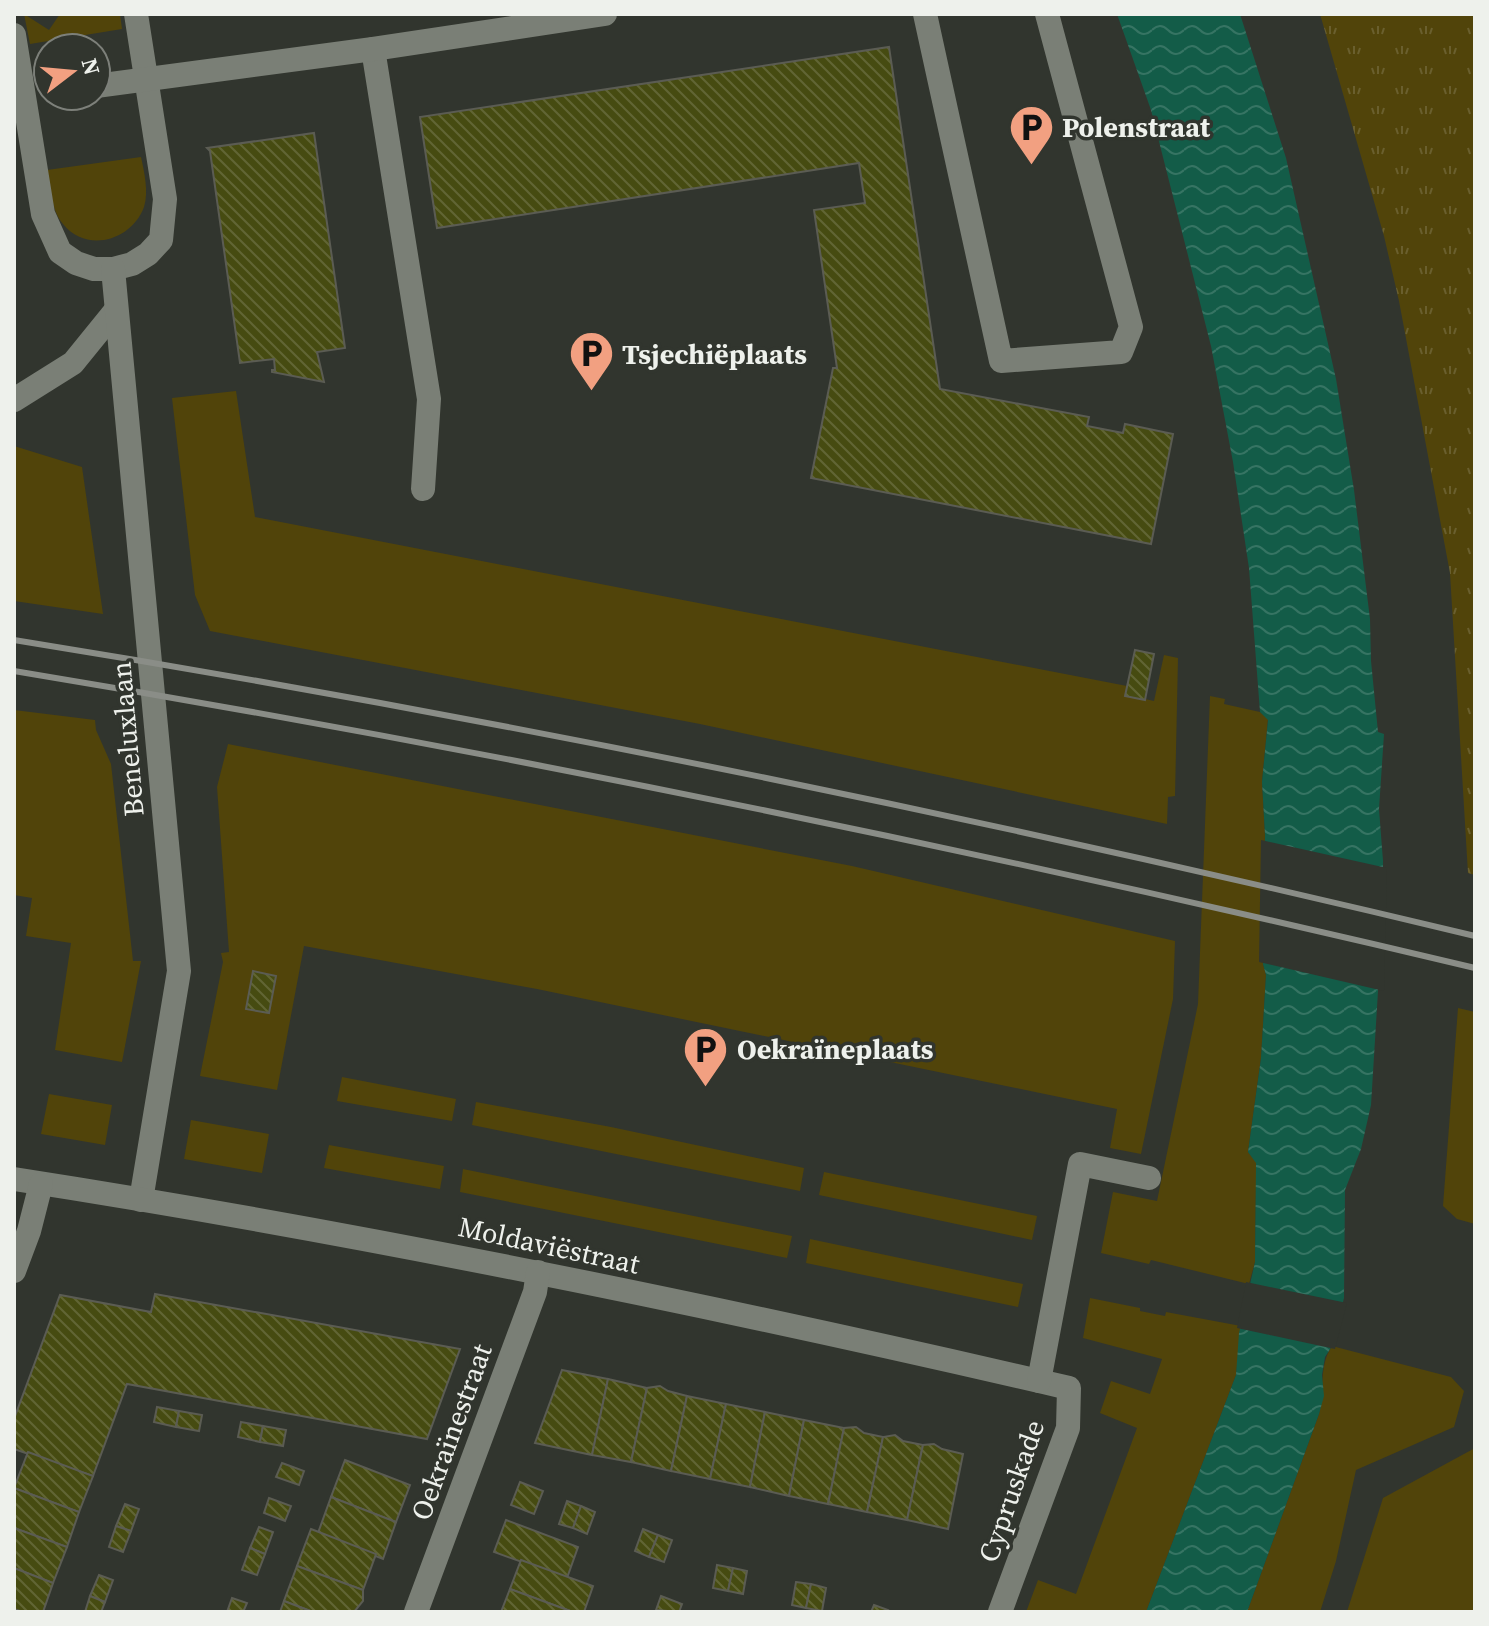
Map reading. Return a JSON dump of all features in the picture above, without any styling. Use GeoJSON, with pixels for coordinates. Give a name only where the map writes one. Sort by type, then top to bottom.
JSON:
{"type":"FeatureCollection","features":[{"type":"Feature","properties":{"kind":"street"},"geometry":{"type":"LineString","coordinates":[[38,112],[43,214],[60,252],[85,266],[113,269],[132,264],[148,254],[161,240],[165,199],[136,14]]}},
{"type":"Feature","properties":{"kind":"street"},"geometry":{"type":"LineString","coordinates":[[112,83],[605,14]]}},
{"type":"Feature","properties":{"kind":"street"},"geometry":{"type":"LineString","coordinates":[[925,14],[1001,361],[1121,352],[1131,327],[1047,14]]}},
{"type":"Feature","properties":{"kind":"street"},"geometry":{"type":"LineString","coordinates":[[14,35],[32,81]]}},
{"type":"Feature","properties":{"kind":"street"},"geometry":{"type":"LineString","coordinates":[[373,49],[429,399],[423,489]]}},
{"type":"Feature","properties":{"kind":"street","name":"Beneluxlaan"},"geometry":{"type":"LineString","coordinates":[[113,269],[179,971],[141,1200]]}},
{"type":"Feature","properties":{"kind":"street"},"geometry":{"type":"LineString","coordinates":[[14,400],[73,363],[116,310]]}},
{"type":"Feature","properties":{"kind":"street"},"geometry":{"type":"LineString","coordinates":[[1039,1381],[1080,1164],[1149,1178]]}},
{"type":"Feature","properties":{"kind":"street","name":"Moldaviëstraat"},"geometry":{"type":"LineString","coordinates":[[14,1179],[270,1221],[538,1272],[1069,1388]]}},
{"type":"Feature","properties":{"kind":"street"},"geometry":{"type":"LineString","coordinates":[[14,1271],[29,1231],[41,1184]]}},
{"type":"Feature","properties":{"kind":"street","name":"Oekraïnestraat"},"geometry":{"type":"LineString","coordinates":[[416,1612],[535,1292],[538,1272]]}},
{"type":"Feature","properties":{"kind":"street","name":"Cypruskade"},"geometry":{"type":"LineString","coordinates":[[1000,1612],[1068,1428],[1069,1388]]}},
{"type":"Feature","properties":{"kind":"green space"},"geometry":{"type":"Polygon","coordinates":[[[24,14],[49,30],[60,14],[120,14],[122,29],[32,32],[30,44],[24,14]]]}},
{"type":"Feature","properties":{"kind":"green space"},"geometry":{"type":"Polygon","coordinates":[[[1320,14],[1475,14],[1475,875],[1468,873],[1450,573],[1384,236],[1320,14]]]}},
{"type":"Feature","properties":{"kind":"green space"},"geometry":{"type":"Polygon","coordinates":[[[141,157],[146,195],[144,207],[130,228],[119,235],[96,241],[84,239],[63,224],[54,206],[47,170],[141,157]]]}},
{"type":"Feature","properties":{"kind":"green space"},"geometry":{"type":"Polygon","coordinates":[[[236,391],[255,517],[1127,686],[1127,695],[1154,701],[1164,655],[1178,658],[1175,796],[1168,797],[1167,824],[700,724],[210,631],[195,595],[172,398],[236,391]]]}},
{"type":"Feature","properties":{"kind":"green space"},"geometry":{"type":"Polygon","coordinates":[[[14,446],[82,467],[103,614],[14,601],[14,446]]]}},
{"type":"Feature","properties":{"kind":"green space"},"geometry":{"type":"Polygon","coordinates":[[[1210,696],[1225,699],[1224,704],[1260,712],[1268,719],[1262,782],[1265,835],[1263,964],[1266,975],[1261,1058],[1248,1152],[1256,1162],[1255,1262],[1249,1284],[1151,1260],[1149,1264],[1101,1253],[1113,1192],[1157,1201],[1198,1004],[1210,696]]]}},
{"type":"Feature","properties":{"kind":"green space"},"geometry":{"type":"Polygon","coordinates":[[[14,710],[95,720],[96,730],[111,764],[133,961],[141,961],[122,1062],[55,1050],[71,943],[26,936],[32,898],[14,895],[14,710]]]}},
{"type":"Feature","properties":{"kind":"green space"},"geometry":{"type":"Polygon","coordinates":[[[228,744],[852,866],[1175,941],[1173,999],[1141,1154],[1110,1148],[1117,1109],[537,989],[304,946],[277,1090],[200,1076],[223,962],[221,953],[229,952],[217,787],[228,744]]]}},
{"type":"Feature","properties":{"kind":"green space"},"geometry":{"type":"Polygon","coordinates":[[[1458,1008],[1475,1012],[1475,1224],[1457,1219],[1443,1206],[1458,1008]]]}},
{"type":"Feature","properties":{"kind":"green space"},"geometry":{"type":"Polygon","coordinates":[[[342,1077],[456,1099],[452,1121],[337,1101],[342,1077]]]}},
{"type":"Feature","properties":{"kind":"green space"},"geometry":{"type":"Polygon","coordinates":[[[49,1094],[112,1105],[105,1145],[41,1134],[49,1094]]]}},
{"type":"Feature","properties":{"kind":"green space"},"geometry":{"type":"Polygon","coordinates":[[[476,1102],[804,1168],[800,1191],[472,1125],[476,1102]]]}},
{"type":"Feature","properties":{"kind":"green space"},"geometry":{"type":"Polygon","coordinates":[[[191,1120],[269,1134],[262,1173],[184,1159],[191,1120]]]}},
{"type":"Feature","properties":{"kind":"green space"},"geometry":{"type":"Polygon","coordinates":[[[329,1145],[444,1166],[440,1189],[324,1168],[329,1145]]]}},
{"type":"Feature","properties":{"kind":"green space"},"geometry":{"type":"Polygon","coordinates":[[[463,1169],[792,1236],[787,1258],[460,1192],[463,1169]]]}},
{"type":"Feature","properties":{"kind":"green space"},"geometry":{"type":"Polygon","coordinates":[[[824,1172],[1037,1216],[1032,1240],[819,1195],[824,1172]]]}},
{"type":"Feature","properties":{"kind":"green space"},"geometry":{"type":"Polygon","coordinates":[[[810,1239],[1023,1284],[1018,1307],[806,1263],[810,1239]]]}},
{"type":"Feature","properties":{"kind":"green space"},"geometry":{"type":"Polygon","coordinates":[[[1090,1298],[1165,1316],[1166,1312],[1241,1326],[1236,1375],[1146,1612],[1026,1612],[1038,1580],[1076,1594],[1137,1428],[1100,1413],[1111,1381],[1150,1394],[1162,1359],[1083,1338],[1090,1298]]]}},
{"type":"Feature","properties":{"kind":"green space"},"geometry":{"type":"Polygon","coordinates":[[[1332,1346],[1451,1377],[1464,1391],[1454,1427],[1356,1470],[1336,1561],[1320,1612],[1247,1612],[1319,1414],[1323,1371],[1332,1346]]]}},
{"type":"Feature","properties":{"kind":"green space"},"geometry":{"type":"Polygon","coordinates":[[[1475,1448],[1475,1612],[1347,1612],[1383,1498],[1475,1448]]]}},
{"type":"Feature","properties":{"kind":"water"},"geometry":{"type":"Polygon","coordinates":[[[1117,14],[1240,14],[1286,158],[1336,379],[1370,619],[1378,732],[1384,734],[1379,809],[1383,861],[1382,926],[1371,1105],[1361,1149],[1345,1190],[1344,1298],[1332,1346],[1325,1357],[1322,1375],[1324,1396],[1319,1414],[1247,1612],[1146,1612],[1236,1375],[1239,1333],[1255,1262],[1256,1163],[1248,1152],[1261,1058],[1266,975],[1263,964],[1265,835],[1262,782],[1268,720],[1260,712],[1249,568],[1211,346],[1151,110],[1117,14]]]}},
{"type":"Feature","properties":{"kind":"pier"},"geometry":{"type":"Polygon","coordinates":[[[1261,840],[1387,868],[1384,991],[1259,962],[1261,840]]]}},
{"type":"Feature","properties":{"kind":"pier"},"geometry":{"type":"Polygon","coordinates":[[[1246,1282],[1347,1303],[1335,1349],[1237,1328],[1246,1282]]]}},
{"type":"Feature","properties":{"kind":"building"},"geometry":{"type":"Polygon","coordinates":[[[889,47],[940,389],[1089,417],[1087,426],[1123,433],[1125,424],[1173,434],[1151,544],[811,478],[833,368],[837,368],[814,210],[865,203],[859,163],[437,228],[420,117],[889,47]]]}},
{"type":"Feature","properties":{"kind":"building"},"geometry":{"type":"Polygon","coordinates":[[[314,133],[345,348],[317,352],[324,382],[272,372],[275,370],[274,359],[240,363],[210,151],[207,148],[314,133]]]}},
{"type":"Feature","properties":{"kind":"building"},"geometry":{"type":"Polygon","coordinates":[[[1135,650],[1154,654],[1145,700],[1125,696],[1135,650]]]}},
{"type":"Feature","properties":{"kind":"building"},"geometry":{"type":"Polygon","coordinates":[[[253,971],[276,976],[269,1013],[246,1009],[253,971]]]}},
{"type":"Feature","properties":{"kind":"building"},"geometry":{"type":"Polygon","coordinates":[[[155,1294],[460,1349],[427,1439],[127,1384],[93,1476],[14,1449],[14,1419],[60,1295],[151,1312],[155,1294]]]}},
{"type":"Feature","properties":{"kind":"building"},"geometry":{"type":"Polygon","coordinates":[[[562,1370],[608,1379],[592,1455],[535,1443],[562,1370]]]}},
{"type":"Feature","properties":{"kind":"building"},"geometry":{"type":"Polygon","coordinates":[[[608,1379],[647,1388],[631,1462],[592,1455],[608,1379]]]}},
{"type":"Feature","properties":{"kind":"building"},"geometry":{"type":"Polygon","coordinates":[[[660,1386],[687,1396],[671,1471],[631,1462],[647,1388],[660,1386]]]}},
{"type":"Feature","properties":{"kind":"building"},"geometry":{"type":"Polygon","coordinates":[[[687,1396],[726,1404],[710,1479],[671,1471],[687,1396]]]}},
{"type":"Feature","properties":{"kind":"building"},"geometry":{"type":"Polygon","coordinates":[[[726,1404],[765,1412],[750,1487],[710,1479],[726,1404]]]}},
{"type":"Feature","properties":{"kind":"building"},"geometry":{"type":"Polygon","coordinates":[[[157,1407],[179,1411],[176,1427],[154,1422],[157,1407]]]}},
{"type":"Feature","properties":{"kind":"building"},"geometry":{"type":"Polygon","coordinates":[[[179,1411],[202,1415],[199,1431],[176,1427],[179,1411]]]}},
{"type":"Feature","properties":{"kind":"building"},"geometry":{"type":"Polygon","coordinates":[[[765,1412],[804,1420],[789,1496],[750,1487],[765,1412]]]}},
{"type":"Feature","properties":{"kind":"building"},"geometry":{"type":"Polygon","coordinates":[[[804,1420],[844,1428],[828,1504],[789,1496],[804,1420]]]}},
{"type":"Feature","properties":{"kind":"building"},"geometry":{"type":"Polygon","coordinates":[[[241,1422],[263,1426],[260,1442],[238,1437],[241,1422]]]}},
{"type":"Feature","properties":{"kind":"building"},"geometry":{"type":"Polygon","coordinates":[[[263,1426],[286,1430],[283,1446],[260,1442],[263,1426]]]}},
{"type":"Feature","properties":{"kind":"building"},"geometry":{"type":"Polygon","coordinates":[[[856,1427],[864,1433],[883,1437],[867,1512],[828,1504],[844,1428],[856,1427]]]}},
{"type":"Feature","properties":{"kind":"building"},"geometry":{"type":"Polygon","coordinates":[[[895,1435],[903,1441],[923,1445],[907,1520],[867,1512],[883,1437],[895,1435]]]}},
{"type":"Feature","properties":{"kind":"building"},"geometry":{"type":"Polygon","coordinates":[[[934,1444],[963,1454],[948,1529],[907,1520],[923,1445],[934,1444]]]}},
{"type":"Feature","properties":{"kind":"building"},"geometry":{"type":"Polygon","coordinates":[[[28,1452],[93,1476],[79,1512],[14,1488],[28,1452]]]}},
{"type":"Feature","properties":{"kind":"building"},"geometry":{"type":"Polygon","coordinates":[[[345,1460],[410,1485],[396,1522],[331,1497],[345,1460]]]}},
{"type":"Feature","properties":{"kind":"building"},"geometry":{"type":"Polygon","coordinates":[[[282,1463],[304,1471],[299,1485],[276,1477],[282,1463]]]}},
{"type":"Feature","properties":{"kind":"building"},"geometry":{"type":"Polygon","coordinates":[[[520,1482],[543,1491],[534,1514],[511,1505],[520,1482]]]}},
{"type":"Feature","properties":{"kind":"building"},"geometry":{"type":"Polygon","coordinates":[[[14,1488],[79,1512],[67,1547],[14,1528],[14,1488]]]}},
{"type":"Feature","properties":{"kind":"building"},"geometry":{"type":"Polygon","coordinates":[[[331,1497],[396,1522],[383,1559],[318,1533],[331,1497]]]}},
{"type":"Feature","properties":{"kind":"building"},"geometry":{"type":"Polygon","coordinates":[[[269,1498],[291,1506],[285,1521],[264,1513],[269,1498]]]}},
{"type":"Feature","properties":{"kind":"building"},"geometry":{"type":"Polygon","coordinates":[[[567,1501],[581,1506],[573,1528],[559,1524],[567,1501]]]}},
{"type":"Feature","properties":{"kind":"building"},"geometry":{"type":"Polygon","coordinates":[[[125,1504],[139,1509],[131,1531],[116,1526],[125,1504]]]}},
{"type":"Feature","properties":{"kind":"building"},"geometry":{"type":"Polygon","coordinates":[[[581,1506],[595,1512],[587,1534],[573,1528],[581,1506]]]}},
{"type":"Feature","properties":{"kind":"building"},"geometry":{"type":"Polygon","coordinates":[[[506,1520],[578,1547],[567,1578],[494,1552],[506,1520]]]}},
{"type":"Feature","properties":{"kind":"building"},"geometry":{"type":"Polygon","coordinates":[[[116,1526],[131,1531],[123,1552],[109,1547],[116,1526]]]}},
{"type":"Feature","properties":{"kind":"building"},"geometry":{"type":"Polygon","coordinates":[[[259,1527],[273,1532],[265,1554],[250,1548],[259,1527]]]}},
{"type":"Feature","properties":{"kind":"building"},"geometry":{"type":"Polygon","coordinates":[[[14,1528],[67,1547],[53,1583],[14,1568],[14,1528]]]}},
{"type":"Feature","properties":{"kind":"building"},"geometry":{"type":"Polygon","coordinates":[[[311,1529],[376,1554],[363,1590],[297,1566],[311,1529]]]}},
{"type":"Feature","properties":{"kind":"building"},"geometry":{"type":"Polygon","coordinates":[[[643,1529],[658,1535],[649,1557],[635,1551],[643,1529]]]}},
{"type":"Feature","properties":{"kind":"building"},"geometry":{"type":"Polygon","coordinates":[[[658,1535],[672,1540],[664,1562],[649,1557],[658,1535]]]}},
{"type":"Feature","properties":{"kind":"building"},"geometry":{"type":"Polygon","coordinates":[[[250,1548],[265,1554],[257,1575],[242,1570],[250,1548]]]}},
{"type":"Feature","properties":{"kind":"building"},"geometry":{"type":"Polygon","coordinates":[[[521,1560],[593,1586],[584,1612],[573,1612],[510,1589],[521,1560]]]}},
{"type":"Feature","properties":{"kind":"building"},"geometry":{"type":"Polygon","coordinates":[[[717,1565],[733,1568],[728,1591],[713,1588],[717,1565]]]}},
{"type":"Feature","properties":{"kind":"building"},"geometry":{"type":"Polygon","coordinates":[[[297,1566],[363,1590],[363,1601],[354,1612],[313,1612],[284,1601],[297,1566]]]}},
{"type":"Feature","properties":{"kind":"building"},"geometry":{"type":"Polygon","coordinates":[[[14,1568],[53,1583],[43,1612],[14,1609],[14,1568]]]}},
{"type":"Feature","properties":{"kind":"building"},"geometry":{"type":"Polygon","coordinates":[[[733,1568],[747,1571],[743,1594],[728,1591],[733,1568]]]}},
{"type":"Feature","properties":{"kind":"building"},"geometry":{"type":"Polygon","coordinates":[[[99,1575],[113,1580],[105,1602],[90,1596],[99,1575]]]}},
{"type":"Feature","properties":{"kind":"building"},"geometry":{"type":"Polygon","coordinates":[[[796,1582],[811,1584],[806,1608],[792,1605],[796,1582]]]}},
{"type":"Feature","properties":{"kind":"building"},"geometry":{"type":"Polygon","coordinates":[[[811,1584],[826,1588],[822,1611],[806,1608],[811,1584]]]}},
{"type":"Feature","properties":{"kind":"building"},"geometry":{"type":"Polygon","coordinates":[[[510,1589],[573,1612],[501,1612],[510,1589]]]}},
{"type":"Feature","properties":{"kind":"building"},"geometry":{"type":"Polygon","coordinates":[[[90,1596],[105,1602],[101,1612],[85,1612],[90,1596]]]}},
{"type":"Feature","properties":{"kind":"building"},"geometry":{"type":"Polygon","coordinates":[[[661,1596],[682,1604],[679,1612],[656,1610],[661,1596]]]}},
{"type":"Feature","properties":{"kind":"building"},"geometry":{"type":"Polygon","coordinates":[[[232,1598],[247,1603],[243,1612],[227,1612],[232,1598]]]}},
{"type":"Feature","properties":{"kind":"building"},"geometry":{"type":"Polygon","coordinates":[[[284,1601],[313,1612],[280,1612],[284,1601]]]}},
{"type":"Feature","properties":{"kind":"building"},"geometry":{"type":"Polygon","coordinates":[[[874,1605],[888,1610],[871,1612],[874,1605]]]}},
{"type":"Feature","properties":{"kind":"railway"},"geometry":{"type":"LineString","coordinates":[[14,640],[382,703],[748,774],[1112,852],[1475,936]]}},
{"type":"Feature","properties":{"kind":"railway"},"geometry":{"type":"LineString","coordinates":[[14,671],[381,735],[747,807],[1112,884],[1475,968]]}},
{"type":"Feature","properties":{"kind":"place","name":"Polenstraat"},"geometry":{"type":"Point","coordinates":[1031,166]}},
{"type":"Feature","properties":{"kind":"place","name":"Tsjechiëplaats"},"geometry":{"type":"Point","coordinates":[591,393]}},
{"type":"Feature","properties":{"kind":"place","name":"Oekraïneplaats"},"geometry":{"type":"Point","coordinates":[706,1088]}}]}
